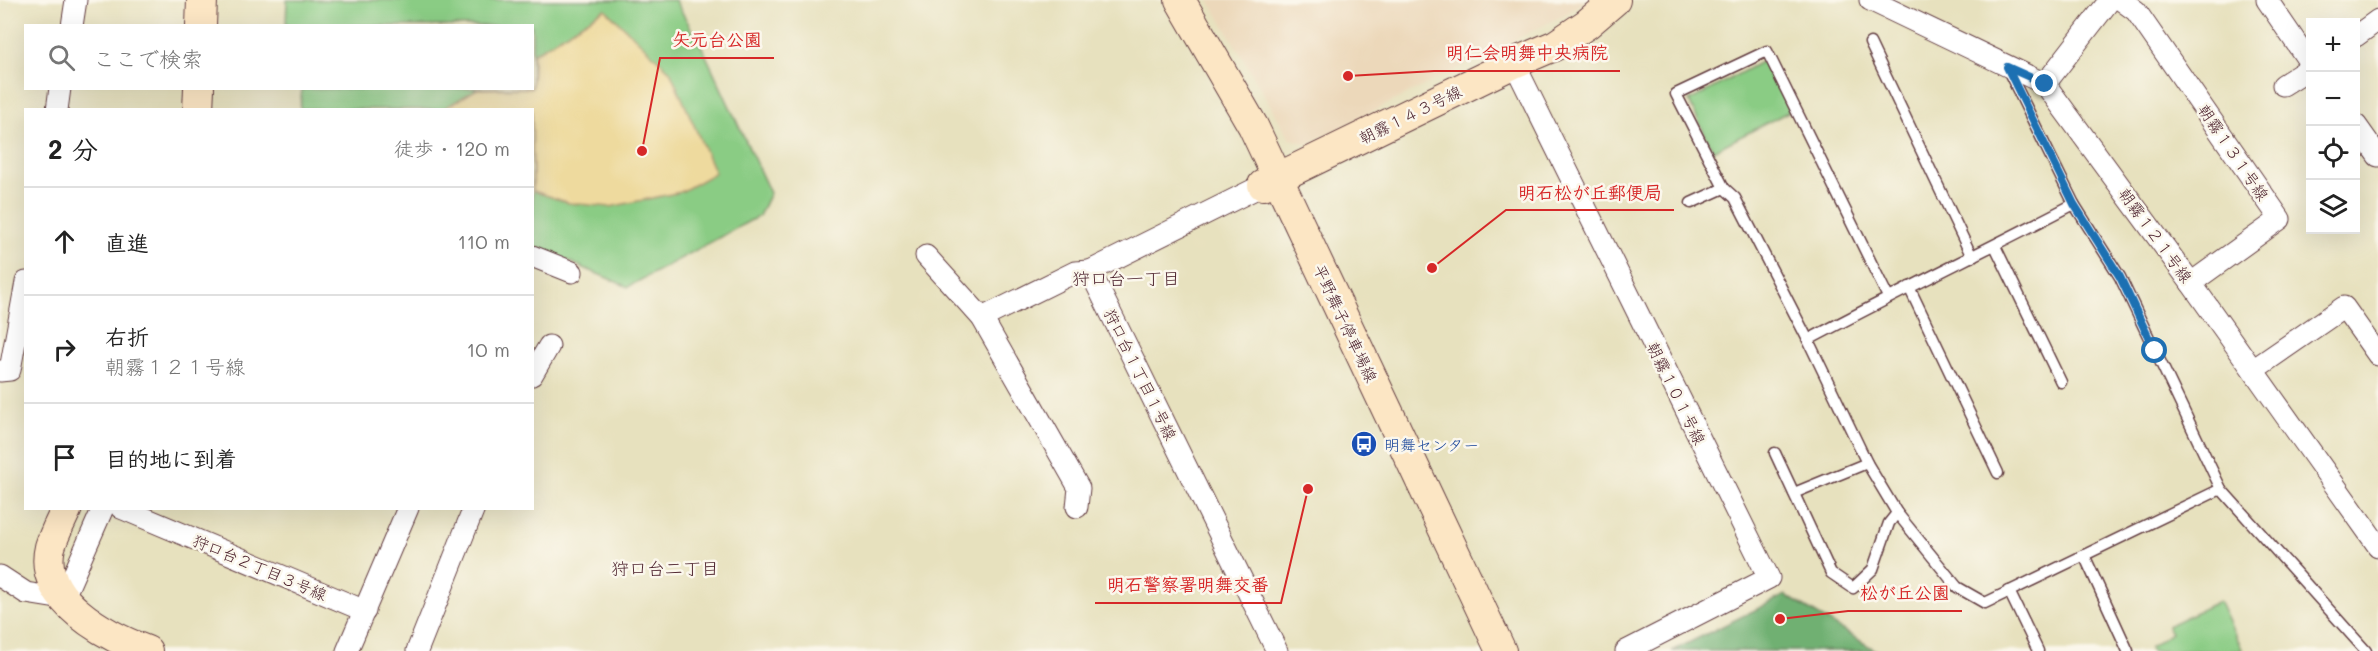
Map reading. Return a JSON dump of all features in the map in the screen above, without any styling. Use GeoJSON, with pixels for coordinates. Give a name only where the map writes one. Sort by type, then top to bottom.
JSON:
{"type":"FeatureCollection","features":[{"type":"Feature","properties":{"kind":"main road"},"geometry":{"type":"LineString","coordinates":[[201,24],[202,0]]}},
{"type":"Feature","properties":{"kind":"main road","name":"平野舞子停車場線"},"geometry":{"type":"LineString","coordinates":[[1167,0],[1270,182],[1502,651]]}},
{"type":"Feature","properties":{"kind":"main road","name":"平野舞子停車場線"},"geometry":{"type":"LineString","coordinates":[[1180,0],[1253,126],[1270,182],[1482,651]]}},
{"type":"Feature","properties":{"kind":"main road","name":"朝霧１４３号線"},"geometry":{"type":"LineString","coordinates":[[1270,182],[1514,63],[1556,45],[1587,24],[1616,0]]}},
{"type":"Feature","properties":{"kind":"main road"},"geometry":{"type":"LineString","coordinates":[[198,108],[199,90]]}},
{"type":"Feature","properties":{"kind":"main road"},"geometry":{"type":"LineString","coordinates":[[66,510],[50,549],[51,581],[63,599],[103,632],[130,648]]}},
{"type":"Feature","properties":{"kind":"street","name":"朝霧１２１号線"},"geometry":{"type":"LineString","coordinates":[[1869,0],[2045,84],[2191,283],[2378,545]]}},
{"type":"Feature","properties":{"kind":"street"},"geometry":{"type":"LineString","coordinates":[[2045,84],[2110,0]]}},
{"type":"Feature","properties":{"kind":"street","name":"朝霧１３１号線"},"geometry":{"type":"LineString","coordinates":[[2121,0],[2136,11],[2227,125],[2280,219],[2191,283]]}},
{"type":"Feature","properties":{"kind":"street"},"geometry":{"type":"LineString","coordinates":[[2267,0],[2306,57]]}},
{"type":"Feature","properties":{"kind":"street"},"geometry":{"type":"LineString","coordinates":[[72,1],[72,24]]}},
{"type":"Feature","properties":{"kind":"street"},"geometry":{"type":"LineString","coordinates":[[2360,33],[2378,20]]}},
{"type":"Feature","properties":{"kind":"street","name":"朝霧１０１号線"},"geometry":{"type":"LineString","coordinates":[[1514,63],[1769,578],[1626,651]]}},
{"type":"Feature","properties":{"kind":"street"},"geometry":{"type":"LineString","coordinates":[[2283,85],[2306,71]]}},
{"type":"Feature","properties":{"kind":"street"},"geometry":{"type":"LineString","coordinates":[[57,108],[60,90]]}},
{"type":"Feature","properties":{"kind":"street"},"geometry":{"type":"LineString","coordinates":[[2356,126],[2377,153]]}},
{"type":"Feature","properties":{"kind":"street"},"geometry":{"type":"LineString","coordinates":[[982,318],[1075,272],[1090,271],[1270,182]]}},
{"type":"Feature","properties":{"kind":"street"},"geometry":{"type":"LineString","coordinates":[[926,256],[982,318],[1079,488],[1077,507]]}},
{"type":"Feature","properties":{"kind":"street"},"geometry":{"type":"LineString","coordinates":[[534,257],[572,273]]}},
{"type":"Feature","properties":{"kind":"street","name":"狩口台１丁目１号線"},"geometry":{"type":"LineString","coordinates":[[1090,271],[1277,651]]}},
{"type":"Feature","properties":{"kind":"street"},"geometry":{"type":"LineString","coordinates":[[0,371],[10,370],[24,293]]}},
{"type":"Feature","properties":{"kind":"street"},"geometry":{"type":"LineString","coordinates":[[2253,370],[2344,307],[2378,355]]}},
{"type":"Feature","properties":{"kind":"street"},"geometry":{"type":"LineString","coordinates":[[534,372],[549,346]]}},
{"type":"Feature","properties":{"kind":"street"},"geometry":{"type":"LineString","coordinates":[[0,576],[26,593],[63,599],[102,510]]}},
{"type":"Feature","properties":{"kind":"street","name":"狩口台２丁目３号線"},"geometry":{"type":"LineString","coordinates":[[126,510],[365,611]]}},
{"type":"Feature","properties":{"kind":"street"},"geometry":{"type":"LineString","coordinates":[[347,651],[407,510]]}},
{"type":"Feature","properties":{"kind":"street"},"geometry":{"type":"LineString","coordinates":[[417,651],[473,510]]}},
{"type":"Feature","properties":{"kind":"lane"},"geometry":{"type":"LineString","coordinates":[[1870,43],[1972,257]]}},
{"type":"Feature","properties":{"kind":"lane"},"geometry":{"type":"LineString","coordinates":[[1888,297],[1767,51],[1676,94],[1724,188],[1735,198],[1808,340],[1867,463],[1897,513],[1957,587],[1985,603],[2221,489]]}},
{"type":"Feature","properties":{"kind":"lane"},"geometry":{"type":"LineString","coordinates":[[2007,67],[2074,204],[2120,277],[2221,489],[2366,651]]}},
{"type":"Feature","properties":{"kind":"lane"},"geometry":{"type":"LineString","coordinates":[[1691,203],[1724,188]]}},
{"type":"Feature","properties":{"kind":"lane"},"geometry":{"type":"LineString","coordinates":[[1808,340],[1888,297],[1995,246],[2074,204]]}},
{"type":"Feature","properties":{"kind":"lane"},"geometry":{"type":"LineString","coordinates":[[1995,246],[2061,382]]}},
{"type":"Feature","properties":{"kind":"lane"},"geometry":{"type":"LineString","coordinates":[[1909,287],[1998,473]]}},
{"type":"Feature","properties":{"kind":"lane"},"geometry":{"type":"LineString","coordinates":[[1775,453],[1831,573],[1852,588],[1873,569],[1889,523],[1897,513]]}},
{"type":"Feature","properties":{"kind":"lane"},"geometry":{"type":"LineString","coordinates":[[1794,493],[1867,463]]}},
{"type":"Feature","properties":{"kind":"lane"},"geometry":{"type":"LineString","coordinates":[[2084,555],[2128,651]]}},
{"type":"Feature","properties":{"kind":"lane"},"geometry":{"type":"LineString","coordinates":[[2009,591],[2038,651]]}},
{"type":"Feature","properties":{"kind":"shaded area"},"geometry":{"type":"Polygon","coordinates":[[[1209,0],[1587,0],[1566,14],[1308,144],[1290,139],[1209,0]]]}},
{"type":"Feature","properties":{"kind":"green space"},"geometry":{"type":"Polygon","coordinates":[[[287,0],[675,0],[703,49],[770,193],[759,216],[628,287],[534,246],[534,108],[300,108],[302,90],[534,90],[534,24],[286,24],[287,0]]]}},
{"type":"Feature","properties":{"kind":"green space"},"geometry":{"type":"Polygon","coordinates":[[[1764,60],[1790,111],[1713,151],[1689,101],[1764,60]]]}},
{"type":"Feature","properties":{"kind":"green space"},"geometry":{"type":"Polygon","coordinates":[[[1785,595],[1877,651],[1672,651],[1785,595]]]}},
{"type":"Feature","properties":{"kind":"green space"},"geometry":{"type":"Polygon","coordinates":[[[2219,601],[2243,651],[2151,651],[2149,648],[2171,633],[2167,626],[2219,601]]]}},
{"type":"Feature","properties":{"kind":"sand"},"geometry":{"type":"Polygon","coordinates":[[[605,9],[670,71],[715,173],[681,192],[610,207],[569,203],[534,191],[534,108],[445,108],[475,90],[534,90],[534,53],[605,9]]]}},
{"type":"Feature","properties":{"kind":"place","name":"明仁会明舞中央病院"},"geometry":{"type":"Point","coordinates":[1348,76]}},
{"type":"Feature","properties":{"kind":"place","name":"矢元台公園"},"geometry":{"type":"Point","coordinates":[642,151]}},
{"type":"Feature","properties":{"kind":"place","name":"明石松が丘郵便局"},"geometry":{"type":"Point","coordinates":[1432,268]}},
{"type":"Feature","properties":{"kind":"place","name":"明舞センター"},"geometry":{"type":"Point","coordinates":[1364,444]}},
{"type":"Feature","properties":{"kind":"place","name":"明石警察署明舞交番"},"geometry":{"type":"Point","coordinates":[1308,489]}},
{"type":"Feature","properties":{"kind":"place","name":"松が丘公園"},"geometry":{"type":"Point","coordinates":[1780,619]}},
{"type":"Feature","properties":{"kind":"district","name":"狩口台一丁目"},"geometry":{"type":"Point","coordinates":[1126,278]}},
{"type":"Feature","properties":{"kind":"district","name":"狩口台二丁目"},"geometry":{"type":"Point","coordinates":[665,568]}},
{"type":"Feature","properties":{"kind":"route"},"geometry":{"type":"LineString","coordinates":[[2045,84],[2007,67],[2074,204],[2120,277],[2155,351]]}}]}
